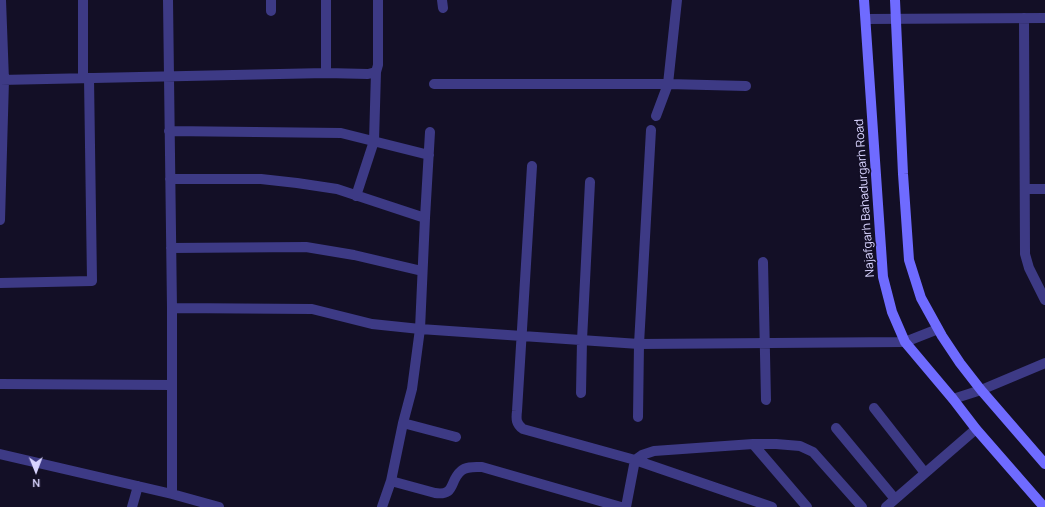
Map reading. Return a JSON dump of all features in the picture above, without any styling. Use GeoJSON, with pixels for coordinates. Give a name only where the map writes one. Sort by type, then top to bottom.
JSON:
{"type":"FeatureCollection","features":[{"type":"Feature","properties":{"kind":"main road","name":"Najafgarh Bahadurgarh Road"},"geometry":{"type":"LineString","coordinates":[[864,0],[882,277],[892,312],[905,342],[976,429],[1044,507]]}},
{"type":"Feature","properties":{"kind":"main road"},"geometry":{"type":"LineString","coordinates":[[895,0],[902,174],[909,260],[921,298],[938,329],[960,363],[981,390],[1045,464]]}},
{"type":"Feature","properties":{"kind":"street"},"geometry":{"type":"LineString","coordinates":[[0,220],[2,80],[1,0]]}},
{"type":"Feature","properties":{"kind":"street"},"geometry":{"type":"LineString","coordinates":[[0,283],[92,281],[83,0]]}},
{"type":"Feature","properties":{"kind":"street"},"geometry":{"type":"LineString","coordinates":[[168,0],[172,308],[172,494]]}},
{"type":"Feature","properties":{"kind":"street"},"geometry":{"type":"LineString","coordinates":[[271,0],[271,11]]}},
{"type":"Feature","properties":{"kind":"street"},"geometry":{"type":"LineString","coordinates":[[326,0],[326,73]]}},
{"type":"Feature","properties":{"kind":"street"},"geometry":{"type":"LineString","coordinates":[[356,196],[374,141],[376,72],[378,65],[378,0]]}},
{"type":"Feature","properties":{"kind":"street"},"geometry":{"type":"LineString","coordinates":[[656,116],[668,84],[678,0]]}},
{"type":"Feature","properties":{"kind":"street"},"geometry":{"type":"LineString","coordinates":[[1024,18],[1025,254],[1029,268],[1045,300]]}},
{"type":"Feature","properties":{"kind":"street"},"geometry":{"type":"LineString","coordinates":[[866,19],[1045,18]]}},
{"type":"Feature","properties":{"kind":"street"},"geometry":{"type":"LineString","coordinates":[[2,80],[326,73],[368,74],[376,72]]}},
{"type":"Feature","properties":{"kind":"street"},"geometry":{"type":"LineString","coordinates":[[434,84],[668,84],[746,86]]}},
{"type":"Feature","properties":{"kind":"street"},"geometry":{"type":"LineString","coordinates":[[638,417],[639,344],[651,130]]}},
{"type":"Feature","properties":{"kind":"street"},"geometry":{"type":"LineString","coordinates":[[169,131],[341,133],[429,155]]}},
{"type":"Feature","properties":{"kind":"street"},"geometry":{"type":"LineString","coordinates":[[382,507],[391,481],[403,423],[412,389],[420,329],[430,132]]}},
{"type":"Feature","properties":{"kind":"street"},"geometry":{"type":"LineString","coordinates":[[532,166],[516,420],[519,426],[523,429],[634,460],[772,507]]}},
{"type":"Feature","properties":{"kind":"street"},"geometry":{"type":"LineString","coordinates":[[170,179],[261,179],[338,189],[425,218]]}},
{"type":"Feature","properties":{"kind":"street"},"geometry":{"type":"LineString","coordinates":[[582,393],[582,340],[590,182]]}},
{"type":"Feature","properties":{"kind":"street"},"geometry":{"type":"LineString","coordinates":[[1025,189],[1045,189]]}},
{"type":"Feature","properties":{"kind":"street"},"geometry":{"type":"LineString","coordinates":[[171,248],[306,247],[354,255],[422,271]]}},
{"type":"Feature","properties":{"kind":"street"},"geometry":{"type":"LineString","coordinates":[[762,262],[766,400]]}},
{"type":"Feature","properties":{"kind":"street"},"geometry":{"type":"LineString","coordinates":[[172,308],[312,309],[372,324],[420,329],[639,344],[905,342],[938,329]]}},
{"type":"Feature","properties":{"kind":"street"},"geometry":{"type":"LineString","coordinates":[[953,399],[981,390],[1045,363]]}},
{"type":"Feature","properties":{"kind":"street"},"geometry":{"type":"LineString","coordinates":[[0,384],[172,385]]}},
{"type":"Feature","properties":{"kind":"street"},"geometry":{"type":"LineString","coordinates":[[874,408],[925,473]]}},
{"type":"Feature","properties":{"kind":"street"},"geometry":{"type":"LineString","coordinates":[[403,423],[456,436]]}},
{"type":"Feature","properties":{"kind":"street"},"geometry":{"type":"LineString","coordinates":[[836,428],[895,499]]}},
{"type":"Feature","properties":{"kind":"street"},"geometry":{"type":"LineString","coordinates":[[886,507],[976,429]]}},
{"type":"Feature","properties":{"kind":"street"},"geometry":{"type":"LineString","coordinates":[[753,444],[807,507]]}},
{"type":"Feature","properties":{"kind":"street"},"geometry":{"type":"LineString","coordinates":[[626,507],[634,460],[642,455],[654,451],[753,444],[800,446],[813,452],[862,507]]}},
{"type":"Feature","properties":{"kind":"street"},"geometry":{"type":"LineString","coordinates":[[0,454],[172,494],[219,507]]}},
{"type":"Feature","properties":{"kind":"street"},"geometry":{"type":"LineString","coordinates":[[391,481],[441,494],[447,493],[451,489],[461,470],[469,467],[482,467],[621,507]]}},
{"type":"Feature","properties":{"kind":"street"},"geometry":{"type":"LineString","coordinates":[[132,507],[138,486]]}}]}
